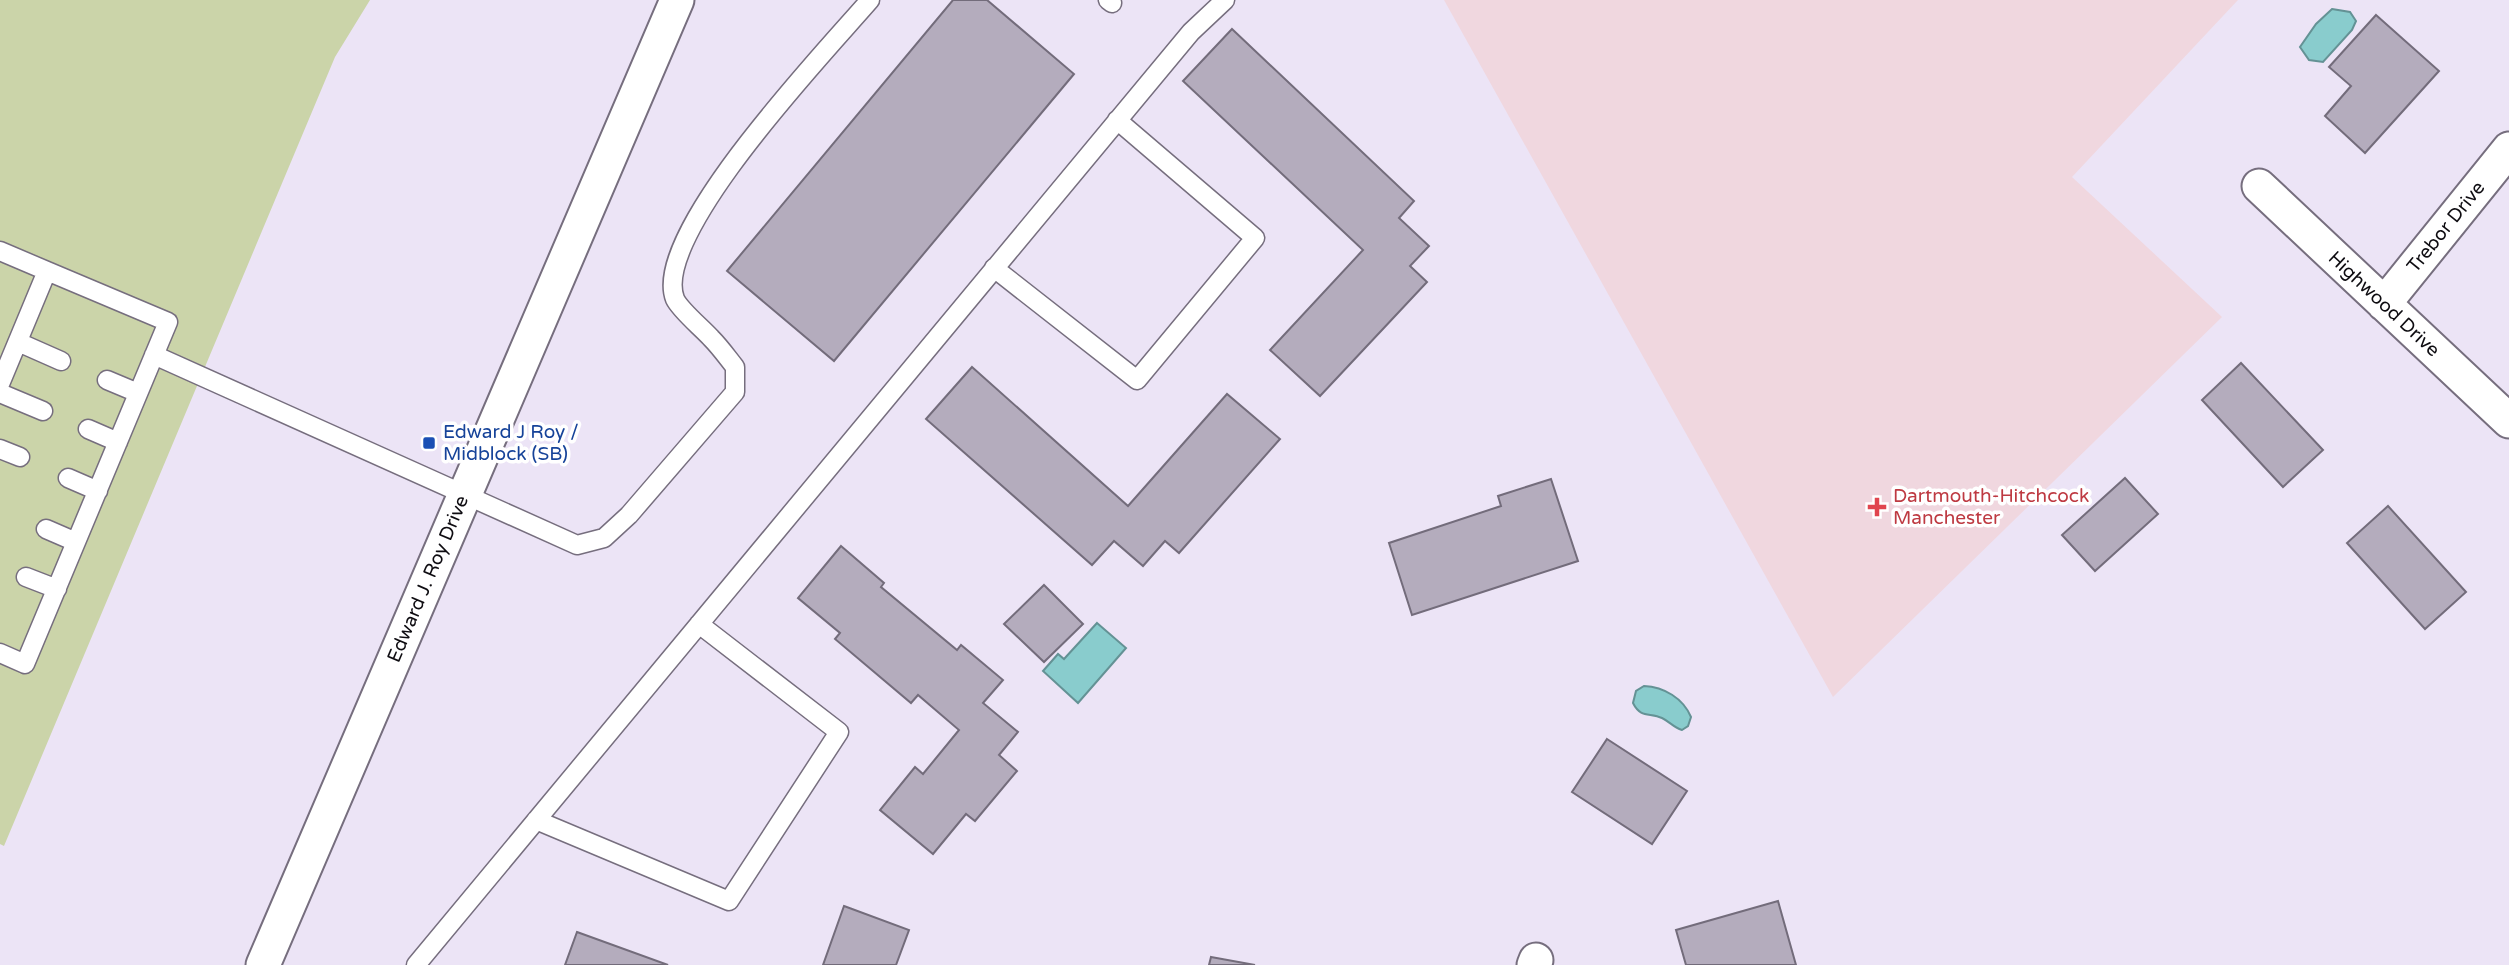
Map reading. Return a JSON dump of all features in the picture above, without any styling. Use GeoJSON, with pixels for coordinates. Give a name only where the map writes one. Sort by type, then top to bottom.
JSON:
{"type":"FeatureCollection","features":[{"type":"Feature","properties":{"kind":"street","name":"Edward J. Roy Drive"},"geometry":{"type":"LineString","coordinates":[[263,965],[677,0]]}},
{"type":"Feature","properties":{"kind":"street","name":"Trebor Drive"},"geometry":{"type":"LineString","coordinates":[[2384,304],[2509,149]]}},
{"type":"Feature","properties":{"kind":"street","name":"Highwood Drive"},"geometry":{"type":"LineString","coordinates":[[2259,186],[2509,421]]}},
{"type":"Feature","properties":{"kind":"lane"},"geometry":{"type":"LineString","coordinates":[[154,355],[577,545],[604,538],[629,514],[735,392],[735,367],[675,300],[671,278],[688,234],[713,190],[751,138],[870,0]]}},
{"type":"Feature","properties":{"kind":"lane"},"geometry":{"type":"LineString","coordinates":[[416,965],[1117,120],[1191,32],[1225,0]]}},
{"type":"Feature","properties":{"kind":"lane"},"geometry":{"type":"LineString","coordinates":[[994,268],[1138,380],[1255,238],[1117,120]]}},
{"type":"Feature","properties":{"kind":"lane"},"geometry":{"type":"LineString","coordinates":[[0,251],[168,322],[25,664],[0,653]]}},
{"type":"Feature","properties":{"kind":"lane"},"geometry":{"type":"LineString","coordinates":[[0,384],[47,271]]}},
{"type":"Feature","properties":{"kind":"lane"},"geometry":{"type":"LineString","coordinates":[[18,342],[61,360]]}},
{"type":"Feature","properties":{"kind":"lane"},"geometry":{"type":"LineString","coordinates":[[107,380],[138,393]]}},
{"type":"Feature","properties":{"kind":"lane"},"geometry":{"type":"LineString","coordinates":[[0,393],[43,411]]}},
{"type":"Feature","properties":{"kind":"lane"},"geometry":{"type":"LineString","coordinates":[[88,429],[118,442]]}},
{"type":"Feature","properties":{"kind":"lane"},"geometry":{"type":"LineString","coordinates":[[0,449],[20,457]]}},
{"type":"Feature","properties":{"kind":"lane"},"geometry":{"type":"LineString","coordinates":[[68,478],[98,491]]}},
{"type":"Feature","properties":{"kind":"lane"},"geometry":{"type":"LineString","coordinates":[[46,529],[76,542]]}},
{"type":"Feature","properties":{"kind":"lane"},"geometry":{"type":"LineString","coordinates":[[26,577],[57,589]]}},
{"type":"Feature","properties":{"kind":"lane"},"geometry":{"type":"LineString","coordinates":[[536,820],[729,901],[839,732],[699,624]]}},
{"type":"Feature","properties":{"kind":"shaded area"},"geometry":{"type":"Polygon","coordinates":[[[0,0],[370,0],[335,57],[4,846],[0,844],[0,0]]]}},
{"type":"Feature","properties":{"kind":"shaded area","name":"Dartmouth-Hitchcock Manchester"},"geometry":{"type":"Polygon","coordinates":[[[1444,0],[2238,0],[2072,177],[2222,317],[1833,697],[1444,0]]]}},
{"type":"Feature","properties":{"kind":"shaded area"},"geometry":{"type":"Polygon","coordinates":[[[2332,9],[2350,12],[2356,21],[2352,30],[2323,62],[2309,60],[2300,47],[2316,24],[2332,9]]]}},
{"type":"Feature","properties":{"kind":"shaded area"},"geometry":{"type":"Polygon","coordinates":[[[1097,623],[1126,648],[1078,703],[1043,671],[1058,654],[1064,659],[1097,623]]]}},
{"type":"Feature","properties":{"kind":"shaded area"},"geometry":{"type":"Polygon","coordinates":[[[1644,686],[1666,691],[1678,699],[1691,717],[1688,726],[1682,730],[1658,716],[1639,711],[1633,703],[1636,691],[1644,686]]]}},
{"type":"Feature","properties":{"kind":"building"},"geometry":{"type":"Polygon","coordinates":[[[953,0],[987,0],[1074,74],[834,361],[727,271],[953,0]]]}},
{"type":"Feature","properties":{"kind":"building"},"geometry":{"type":"Polygon","coordinates":[[[2376,15],[2439,71],[2365,153],[2325,116],[2351,86],[2329,67],[2376,15]]]}},
{"type":"Feature","properties":{"kind":"building"},"geometry":{"type":"Polygon","coordinates":[[[1232,29],[1414,201],[1399,218],[1429,246],[1410,266],[1427,282],[1320,396],[1270,350],[1363,250],[1183,81],[1232,29]]]}},
{"type":"Feature","properties":{"kind":"building"},"geometry":{"type":"Polygon","coordinates":[[[2241,363],[2323,450],[2283,487],[2202,400],[2241,363]]]}},
{"type":"Feature","properties":{"kind":"building"},"geometry":{"type":"Polygon","coordinates":[[[972,367],[1128,506],[1227,394],[1280,439],[1179,553],[1165,541],[1143,566],[1114,541],[1092,565],[926,419],[972,367]]]}},
{"type":"Feature","properties":{"kind":"building"},"geometry":{"type":"Polygon","coordinates":[[[2125,478],[2158,514],[2095,571],[2062,535],[2125,478]]]}},
{"type":"Feature","properties":{"kind":"building"},"geometry":{"type":"Polygon","coordinates":[[[1551,479],[1578,561],[1412,615],[1389,543],[1501,506],[1498,496],[1551,479]]]}},
{"type":"Feature","properties":{"kind":"building"},"geometry":{"type":"Polygon","coordinates":[[[2388,506],[2466,592],[2425,629],[2347,543],[2388,506]]]}},
{"type":"Feature","properties":{"kind":"building"},"geometry":{"type":"Polygon","coordinates":[[[841,546],[884,583],[881,587],[957,650],[961,645],[1003,680],[983,703],[1018,732],[999,755],[1017,771],[975,821],[966,814],[933,854],[880,810],[915,767],[923,774],[959,730],[918,695],[911,703],[835,639],[840,633],[798,598],[841,546]]]}},
{"type":"Feature","properties":{"kind":"building"},"geometry":{"type":"Polygon","coordinates":[[[1044,585],[1083,624],[1044,662],[1004,624],[1044,585]]]}},
{"type":"Feature","properties":{"kind":"building"},"geometry":{"type":"Polygon","coordinates":[[[1607,739],[1687,791],[1652,844],[1572,792],[1607,739]]]}},
{"type":"Feature","properties":{"kind":"building"},"geometry":{"type":"Polygon","coordinates":[[[1778,901],[1796,965],[1686,965],[1676,930],[1778,901]]]}},
{"type":"Feature","properties":{"kind":"building"},"geometry":{"type":"Polygon","coordinates":[[[844,906],[909,930],[896,965],[823,965],[844,906]]]}},
{"type":"Feature","properties":{"kind":"building"},"geometry":{"type":"Polygon","coordinates":[[[577,932],[668,965],[565,965],[577,932]]]}},
{"type":"Feature","properties":{"kind":"building"},"geometry":{"type":"Polygon","coordinates":[[[1211,957],[1255,965],[1209,965],[1211,957]]]}},
{"type":"Feature","properties":{"kind":"place","name":"Edward J Roy / Midblock (SB)"},"geometry":{"type":"Point","coordinates":[429,443]}},
{"type":"Feature","properties":{"kind":"place","name":"Dartmouth-Hitchcock Manchester"},"geometry":{"type":"Point","coordinates":[1877,507]}}]}
